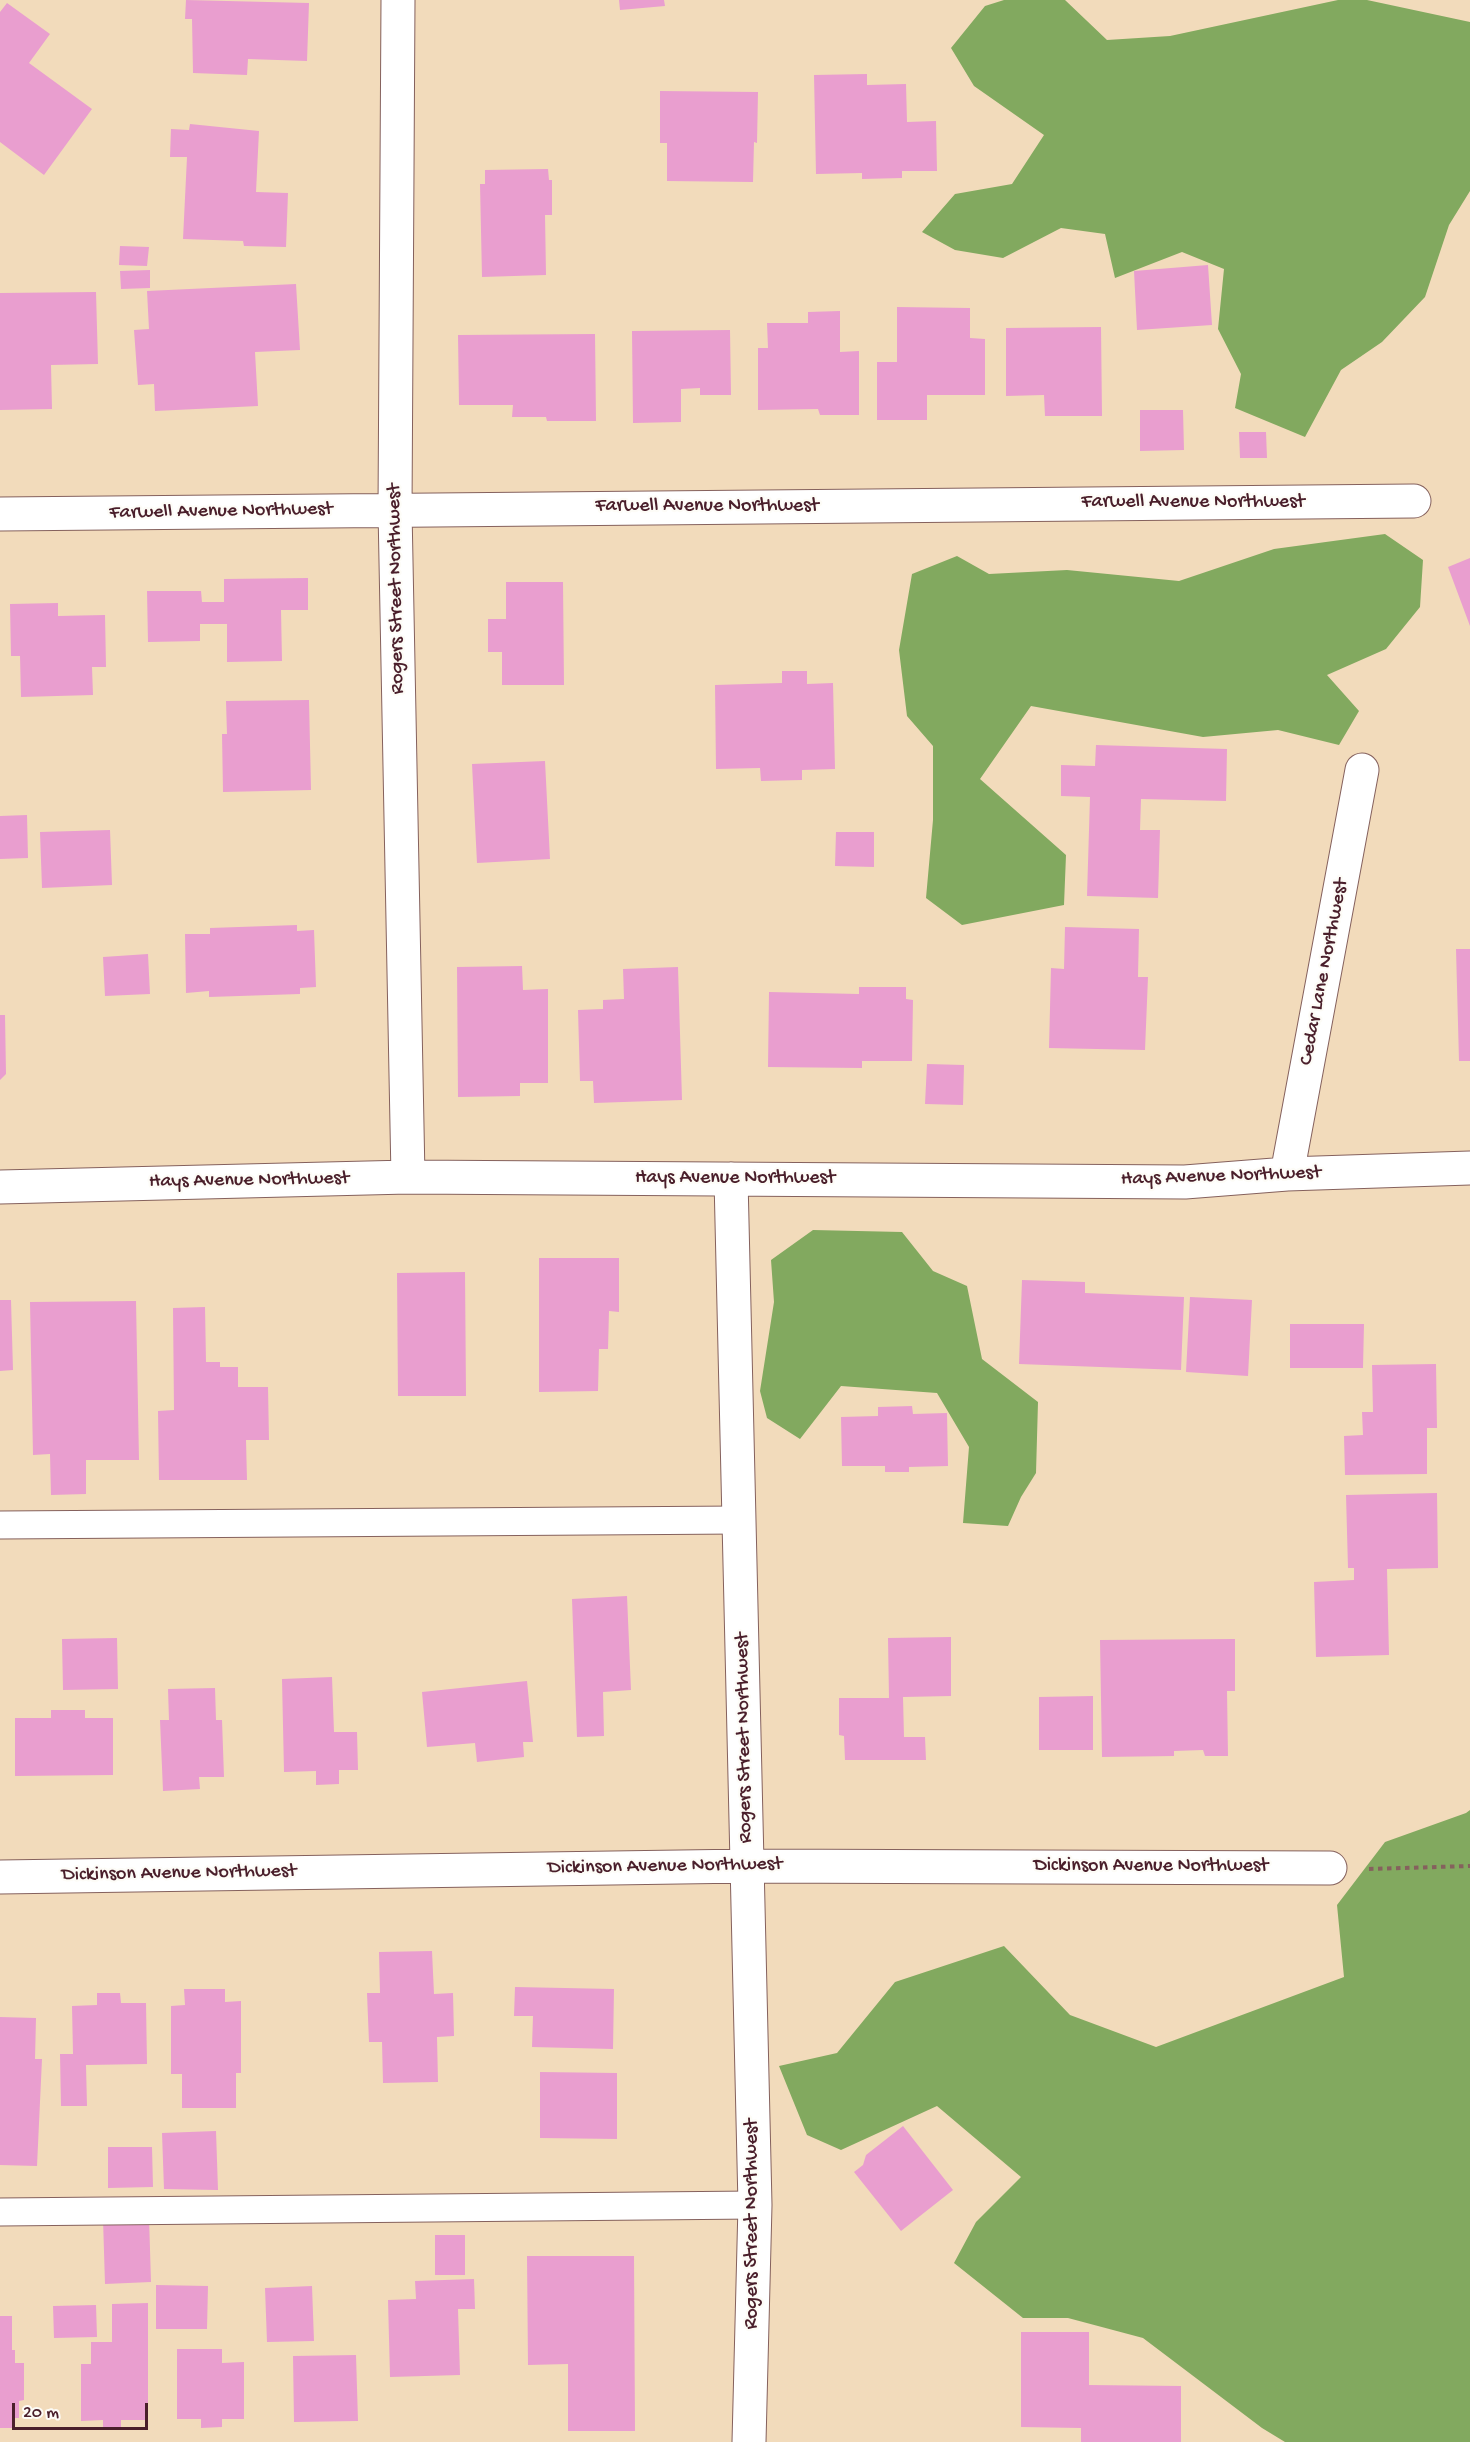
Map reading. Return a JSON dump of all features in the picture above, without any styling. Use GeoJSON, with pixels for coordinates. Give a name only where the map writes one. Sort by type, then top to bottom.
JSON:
{"type":"FeatureCollection","features":[{"type":"Feature","properties":{"kind":"street","name":"Rogers Street Northwest"},"geometry":{"type":"LineString","coordinates":[[398,0],[395,510],[408,1177]]}},
{"type":"Feature","properties":{"kind":"street","name":"Farwell Avenue Northwest"},"geometry":{"type":"LineString","coordinates":[[0,514],[1414,501]]}},
{"type":"Feature","properties":{"kind":"street","name":"Cedar Lane Northwest"},"geometry":{"type":"LineString","coordinates":[[1287,1174],[1362,770]]}},
{"type":"Feature","properties":{"kind":"street","name":"Hays Avenue Northwest"},"geometry":{"type":"LineString","coordinates":[[0,1187],[408,1177],[1185,1182],[1287,1174],[1470,1168]]}},
{"type":"Feature","properties":{"kind":"street","name":"Rogers Street Northwest"},"geometry":{"type":"LineString","coordinates":[[731,1179],[755,2205],[749,2442]]}},
{"type":"Feature","properties":{"kind":"street","name":"Dickinson Avenue Northwest"},"geometry":{"type":"LineString","coordinates":[[0,1877],[748,1866],[1330,1868]]}},
{"type":"Feature","properties":{"kind":"lane"},"geometry":{"type":"LineString","coordinates":[[0,1525],[740,1520]]}},
{"type":"Feature","properties":{"kind":"lane"},"geometry":{"type":"LineString","coordinates":[[0,2212],[755,2205]]}},
{"type":"Feature","properties":{"kind":"path"},"geometry":{"type":"LineString","coordinates":[[1330,1868],[1391,1869],[1470,1866]]}},
{"type":"Feature","properties":{"kind":"green space"},"geometry":{"type":"Polygon","coordinates":[[[1004,0],[1065,0],[1107,40],[1170,36],[1338,0],[1367,0],[1470,22],[1470,191],[1449,225],[1425,297],[1382,342],[1341,370],[1305,437],[1235,408],[1241,374],[1218,329],[1224,269],[1182,252],[1115,278],[1105,234],[1061,228],[1003,258],[955,250],[922,232],[955,194],[1012,184],[1044,135],[974,86],[951,48],[985,6],[1004,0]]]}},
{"type":"Feature","properties":{"kind":"green space"},"geometry":{"type":"Polygon","coordinates":[[[1385,534],[1423,560],[1420,607],[1386,649],[1327,675],[1359,711],[1339,745],[1278,730],[1203,737],[1031,706],[980,779],[1066,855],[1064,905],[962,925],[926,898],[933,820],[933,746],[907,716],[899,650],[912,574],[957,556],[989,574],[1067,570],[1179,581],[1274,549],[1385,534]]]}},
{"type":"Feature","properties":{"kind":"green space"},"geometry":{"type":"Polygon","coordinates":[[[813,1230],[902,1232],[933,1271],[967,1286],[982,1359],[1038,1402],[1036,1473],[1021,1497],[1008,1526],[963,1523],[969,1447],[937,1393],[841,1386],[800,1439],[767,1418],[760,1391],[774,1302],[771,1260],[813,1230]]]}},
{"type":"Feature","properties":{"kind":"green space"},"geometry":{"type":"Polygon","coordinates":[[[1470,1810],[1470,2442],[1285,2442],[1262,2428],[1143,2338],[1068,2318],[1023,2318],[954,2263],[976,2222],[1021,2177],[937,2106],[841,2150],[807,2135],[779,2066],[837,2053],[895,1982],[1004,1946],[1070,2015],[1156,2047],[1344,1977],[1337,1905],[1385,1842],[1470,1810]]]}},
{"type":"Feature","properties":{"kind":"building"},"geometry":{"type":"Polygon","coordinates":[[[186,0],[309,3],[307,61],[248,59],[247,75],[193,73],[192,19],[185,19],[186,0]]]}},
{"type":"Feature","properties":{"kind":"building"},"geometry":{"type":"Polygon","coordinates":[[[619,0],[664,0],[665,6],[620,10],[619,0]]]}},
{"type":"Feature","properties":{"kind":"building"},"geometry":{"type":"Polygon","coordinates":[[[7,3],[50,34],[29,63],[92,109],[44,175],[0,142],[0,12],[7,3]]]}},
{"type":"Feature","properties":{"kind":"building"},"geometry":{"type":"Polygon","coordinates":[[[867,74],[867,85],[906,84],[907,122],[936,121],[937,171],[902,171],[902,178],[862,179],[862,173],[816,174],[814,75],[867,74]]]}},
{"type":"Feature","properties":{"kind":"building"},"geometry":{"type":"Polygon","coordinates":[[[660,91],[758,92],[757,143],[754,142],[753,182],[667,181],[667,143],[660,143],[660,91]]]}},
{"type":"Feature","properties":{"kind":"building"},"geometry":{"type":"Polygon","coordinates":[[[190,124],[259,131],[256,192],[288,193],[286,247],[244,246],[243,241],[183,239],[187,157],[170,157],[171,129],[189,130],[190,124]]]}},
{"type":"Feature","properties":{"kind":"building"},"geometry":{"type":"Polygon","coordinates":[[[548,169],[549,180],[552,180],[552,215],[545,215],[546,275],[482,277],[480,184],[485,184],[485,170],[548,169]]]}},
{"type":"Feature","properties":{"kind":"building"},"geometry":{"type":"Polygon","coordinates":[[[120,246],[149,247],[147,266],[119,265],[120,246]]]}},
{"type":"Feature","properties":{"kind":"building"},"geometry":{"type":"Polygon","coordinates":[[[1208,265],[1212,325],[1137,330],[1134,271],[1208,265]]]}},
{"type":"Feature","properties":{"kind":"building"},"geometry":{"type":"Polygon","coordinates":[[[150,270],[150,288],[121,289],[120,271],[150,270]]]}},
{"type":"Feature","properties":{"kind":"building"},"geometry":{"type":"Polygon","coordinates":[[[296,284],[300,350],[255,352],[258,406],[155,411],[154,384],[138,385],[134,330],[149,329],[147,291],[296,284]]]}},
{"type":"Feature","properties":{"kind":"building"},"geometry":{"type":"Polygon","coordinates":[[[96,292],[98,364],[51,365],[52,409],[0,410],[0,293],[96,292]]]}},
{"type":"Feature","properties":{"kind":"building"},"geometry":{"type":"Polygon","coordinates":[[[897,307],[970,308],[970,338],[985,339],[985,395],[927,395],[927,420],[877,420],[877,362],[897,362],[897,307]]]}},
{"type":"Feature","properties":{"kind":"building"},"geometry":{"type":"Polygon","coordinates":[[[840,311],[840,352],[859,351],[859,415],[820,415],[818,409],[758,410],[758,348],[768,348],[767,323],[808,323],[808,312],[840,311]]]}},
{"type":"Feature","properties":{"kind":"building"},"geometry":{"type":"Polygon","coordinates":[[[1101,327],[1102,416],[1045,416],[1044,395],[1006,396],[1006,328],[1101,327]]]}},
{"type":"Feature","properties":{"kind":"building"},"geometry":{"type":"Polygon","coordinates":[[[730,330],[731,395],[700,395],[700,388],[681,389],[681,422],[633,423],[632,331],[730,330]]]}},
{"type":"Feature","properties":{"kind":"building"},"geometry":{"type":"Polygon","coordinates":[[[595,334],[596,421],[547,421],[546,417],[512,417],[513,405],[459,405],[458,335],[595,334]]]}},
{"type":"Feature","properties":{"kind":"building"},"geometry":{"type":"Polygon","coordinates":[[[1140,410],[1183,410],[1184,450],[1140,451],[1140,410]]]}},
{"type":"Feature","properties":{"kind":"building"},"geometry":{"type":"Polygon","coordinates":[[[1239,432],[1266,432],[1267,458],[1240,458],[1239,432]]]}},
{"type":"Feature","properties":{"kind":"building"},"geometry":{"type":"Polygon","coordinates":[[[1470,558],[1470,626],[1448,567],[1470,558]]]}},
{"type":"Feature","properties":{"kind":"building"},"geometry":{"type":"Polygon","coordinates":[[[308,578],[308,610],[281,610],[282,661],[227,662],[227,624],[200,624],[200,641],[148,642],[147,591],[201,591],[202,602],[224,602],[224,579],[308,578]]]}},
{"type":"Feature","properties":{"kind":"building"},"geometry":{"type":"Polygon","coordinates":[[[506,582],[563,582],[564,685],[502,685],[502,652],[488,652],[488,619],[506,619],[506,582]]]}},
{"type":"Feature","properties":{"kind":"building"},"geometry":{"type":"Polygon","coordinates":[[[58,603],[58,616],[105,615],[106,667],[92,667],[93,695],[21,697],[20,656],[11,656],[10,604],[58,603]]]}},
{"type":"Feature","properties":{"kind":"building"},"geometry":{"type":"Polygon","coordinates":[[[782,671],[807,671],[807,684],[833,683],[835,769],[802,770],[802,780],[761,781],[760,768],[716,769],[715,685],[782,683],[782,671]]]}},
{"type":"Feature","properties":{"kind":"building"},"geometry":{"type":"Polygon","coordinates":[[[309,700],[311,790],[223,792],[222,734],[227,734],[226,701],[309,700]]]}},
{"type":"Feature","properties":{"kind":"building"},"geometry":{"type":"Polygon","coordinates":[[[1096,745],[1227,749],[1226,801],[1141,799],[1140,830],[1160,830],[1158,898],[1087,896],[1090,797],[1061,796],[1061,765],[1095,766],[1096,745]]]}},
{"type":"Feature","properties":{"kind":"building"},"geometry":{"type":"Polygon","coordinates":[[[545,761],[550,859],[477,863],[472,764],[545,761]]]}},
{"type":"Feature","properties":{"kind":"building"},"geometry":{"type":"Polygon","coordinates":[[[27,815],[28,858],[0,859],[0,816],[27,815]]]}},
{"type":"Feature","properties":{"kind":"building"},"geometry":{"type":"Polygon","coordinates":[[[110,830],[112,885],[42,888],[40,832],[110,830]]]}},
{"type":"Feature","properties":{"kind":"building"},"geometry":{"type":"Polygon","coordinates":[[[836,832],[874,832],[874,867],[835,866],[836,832]]]}},
{"type":"Feature","properties":{"kind":"building"},"geometry":{"type":"Polygon","coordinates":[[[297,925],[297,931],[314,930],[316,987],[300,988],[300,994],[209,997],[209,991],[186,993],[185,934],[210,934],[210,928],[297,925]]]}},
{"type":"Feature","properties":{"kind":"building"},"geometry":{"type":"Polygon","coordinates":[[[1065,927],[1139,929],[1138,977],[1148,977],[1145,1050],[1049,1048],[1051,968],[1064,969],[1065,927]]]}},
{"type":"Feature","properties":{"kind":"building"},"geometry":{"type":"Polygon","coordinates":[[[1456,949],[1470,949],[1470,1061],[1459,1061],[1456,949]]]}},
{"type":"Feature","properties":{"kind":"building"},"geometry":{"type":"Polygon","coordinates":[[[148,954],[150,994],[105,996],[103,957],[148,954]]]}},
{"type":"Feature","properties":{"kind":"building"},"geometry":{"type":"Polygon","coordinates":[[[522,966],[523,990],[548,989],[548,1083],[520,1083],[520,1096],[458,1097],[457,967],[522,966]]]}},
{"type":"Feature","properties":{"kind":"building"},"geometry":{"type":"Polygon","coordinates":[[[678,967],[682,1100],[594,1103],[593,1081],[580,1081],[578,1010],[603,1009],[603,1000],[624,999],[623,969],[678,967]]]}},
{"type":"Feature","properties":{"kind":"building"},"geometry":{"type":"Polygon","coordinates":[[[859,987],[906,987],[906,999],[913,1000],[912,1061],[862,1061],[862,1068],[768,1067],[769,992],[859,994],[859,987]]]}},
{"type":"Feature","properties":{"kind":"building"},"geometry":{"type":"Polygon","coordinates":[[[0,1015],[5,1015],[6,1074],[0,1080],[0,1015]]]}},
{"type":"Feature","properties":{"kind":"building"},"geometry":{"type":"Polygon","coordinates":[[[927,1064],[964,1065],[963,1105],[925,1104],[927,1064]]]}},
{"type":"Feature","properties":{"kind":"building"},"geometry":{"type":"Polygon","coordinates":[[[539,1258],[619,1258],[619,1312],[609,1311],[608,1349],[599,1349],[598,1391],[539,1392],[539,1258]]]}},
{"type":"Feature","properties":{"kind":"building"},"geometry":{"type":"Polygon","coordinates":[[[465,1272],[466,1396],[398,1396],[397,1273],[465,1272]]]}},
{"type":"Feature","properties":{"kind":"building"},"geometry":{"type":"Polygon","coordinates":[[[1022,1280],[1085,1282],[1085,1293],[1184,1297],[1181,1370],[1019,1364],[1022,1280]]]}},
{"type":"Feature","properties":{"kind":"building"},"geometry":{"type":"Polygon","coordinates":[[[1190,1297],[1252,1300],[1248,1376],[1186,1372],[1190,1297]]]}},
{"type":"Feature","properties":{"kind":"building"},"geometry":{"type":"Polygon","coordinates":[[[0,1300],[11,1300],[13,1370],[0,1371],[0,1300]]]}},
{"type":"Feature","properties":{"kind":"building"},"geometry":{"type":"Polygon","coordinates":[[[136,1301],[139,1460],[86,1460],[86,1494],[51,1495],[50,1454],[33,1455],[30,1302],[136,1301]]]}},
{"type":"Feature","properties":{"kind":"building"},"geometry":{"type":"Polygon","coordinates":[[[205,1307],[206,1362],[220,1362],[220,1367],[238,1367],[238,1387],[268,1387],[269,1440],[246,1440],[247,1480],[159,1480],[158,1411],[174,1410],[173,1308],[205,1307]]]}},
{"type":"Feature","properties":{"kind":"building"},"geometry":{"type":"Polygon","coordinates":[[[1290,1324],[1364,1324],[1363,1368],[1290,1368],[1290,1324]]]}},
{"type":"Feature","properties":{"kind":"building"},"geometry":{"type":"Polygon","coordinates":[[[1436,1364],[1437,1428],[1427,1428],[1427,1474],[1345,1475],[1344,1436],[1363,1435],[1362,1412],[1373,1412],[1372,1365],[1436,1364]]]}},
{"type":"Feature","properties":{"kind":"building"},"geometry":{"type":"Polygon","coordinates":[[[912,1406],[913,1414],[947,1413],[948,1466],[909,1467],[909,1472],[885,1472],[885,1466],[842,1466],[841,1417],[878,1416],[878,1407],[912,1406]]]}},
{"type":"Feature","properties":{"kind":"building"},"geometry":{"type":"Polygon","coordinates":[[[1437,1493],[1438,1568],[1387,1569],[1389,1655],[1316,1657],[1314,1582],[1354,1580],[1354,1568],[1348,1568],[1346,1495],[1437,1493]]]}},
{"type":"Feature","properties":{"kind":"building"},"geometry":{"type":"Polygon","coordinates":[[[627,1596],[631,1690],[603,1692],[604,1736],[577,1737],[572,1599],[627,1596]]]}},
{"type":"Feature","properties":{"kind":"building"},"geometry":{"type":"Polygon","coordinates":[[[951,1637],[951,1696],[903,1697],[904,1737],[925,1737],[926,1760],[845,1760],[844,1736],[839,1735],[839,1698],[889,1698],[888,1638],[951,1637]]]}},
{"type":"Feature","properties":{"kind":"building"},"geometry":{"type":"Polygon","coordinates":[[[117,1638],[118,1689],[63,1690],[62,1639],[117,1638]]]}},
{"type":"Feature","properties":{"kind":"building"},"geometry":{"type":"Polygon","coordinates":[[[1235,1639],[1235,1691],[1227,1691],[1228,1756],[1205,1756],[1203,1750],[1174,1751],[1174,1756],[1102,1757],[1100,1640],[1235,1639]]]}},
{"type":"Feature","properties":{"kind":"building"},"geometry":{"type":"Polygon","coordinates":[[[332,1677],[334,1732],[357,1732],[358,1770],[339,1770],[339,1784],[316,1785],[316,1771],[284,1772],[282,1679],[332,1677]]]}},
{"type":"Feature","properties":{"kind":"building"},"geometry":{"type":"Polygon","coordinates":[[[527,1681],[533,1742],[523,1742],[524,1757],[477,1762],[475,1743],[427,1747],[422,1692],[527,1681]]]}},
{"type":"Feature","properties":{"kind":"building"},"geometry":{"type":"Polygon","coordinates":[[[215,1688],[216,1720],[222,1720],[224,1777],[199,1777],[200,1789],[163,1791],[160,1720],[169,1720],[168,1689],[215,1688]]]}},
{"type":"Feature","properties":{"kind":"building"},"geometry":{"type":"Polygon","coordinates":[[[1093,1696],[1093,1750],[1039,1750],[1039,1697],[1093,1696]]]}},
{"type":"Feature","properties":{"kind":"building"},"geometry":{"type":"Polygon","coordinates":[[[51,1710],[85,1710],[85,1718],[113,1718],[113,1775],[15,1776],[15,1718],[51,1718],[51,1710]]]}},
{"type":"Feature","properties":{"kind":"building"},"geometry":{"type":"Polygon","coordinates":[[[432,1951],[434,1994],[453,1993],[454,2036],[437,2037],[438,2082],[383,2083],[382,2042],[369,2042],[367,1993],[380,1993],[379,1952],[432,1951]]]}},
{"type":"Feature","properties":{"kind":"building"},"geometry":{"type":"Polygon","coordinates":[[[515,1987],[614,1989],[613,2049],[532,2047],[533,2016],[514,2016],[515,1987]]]}},
{"type":"Feature","properties":{"kind":"building"},"geometry":{"type":"Polygon","coordinates":[[[184,1989],[225,1989],[225,2002],[241,2001],[241,2073],[236,2073],[236,2108],[182,2108],[182,2074],[171,2074],[171,2006],[185,2005],[184,1989]]]}},
{"type":"Feature","properties":{"kind":"building"},"geometry":{"type":"Polygon","coordinates":[[[97,1993],[120,1993],[121,2003],[146,2003],[147,2064],[86,2065],[87,2106],[61,2106],[60,2054],[73,2054],[72,2006],[97,2005],[97,1993]]]}},
{"type":"Feature","properties":{"kind":"building"},"geometry":{"type":"Polygon","coordinates":[[[0,2017],[36,2018],[35,2059],[42,2059],[37,2166],[0,2165],[0,2017]]]}},
{"type":"Feature","properties":{"kind":"building"},"geometry":{"type":"Polygon","coordinates":[[[540,2072],[617,2073],[617,2139],[540,2138],[540,2072]]]}},
{"type":"Feature","properties":{"kind":"building"},"geometry":{"type":"Polygon","coordinates":[[[903,2126],[953,2190],[901,2231],[854,2172],[863,2165],[866,2155],[903,2126]]]}},
{"type":"Feature","properties":{"kind":"building"},"geometry":{"type":"Polygon","coordinates":[[[216,2131],[218,2190],[164,2189],[162,2133],[216,2131]]]}},
{"type":"Feature","properties":{"kind":"building"},"geometry":{"type":"Polygon","coordinates":[[[108,2147],[152,2147],[153,2187],[108,2188],[108,2147]]]}},
{"type":"Feature","properties":{"kind":"building"},"geometry":{"type":"Polygon","coordinates":[[[149,2217],[151,2282],[105,2284],[103,2219],[149,2217]]]}},
{"type":"Feature","properties":{"kind":"building"},"geometry":{"type":"Polygon","coordinates":[[[435,2235],[465,2235],[465,2275],[435,2275],[435,2235]]]}},
{"type":"Feature","properties":{"kind":"building"},"geometry":{"type":"Polygon","coordinates":[[[527,2256],[634,2256],[635,2431],[568,2431],[568,2364],[528,2365],[527,2256]]]}},
{"type":"Feature","properties":{"kind":"building"},"geometry":{"type":"Polygon","coordinates":[[[474,2279],[475,2309],[458,2309],[460,2375],[390,2377],[388,2300],[416,2299],[415,2281],[474,2279]]]}},
{"type":"Feature","properties":{"kind":"building"},"geometry":{"type":"Polygon","coordinates":[[[156,2285],[208,2286],[207,2329],[156,2329],[156,2285]]]}},
{"type":"Feature","properties":{"kind":"building"},"geometry":{"type":"Polygon","coordinates":[[[312,2286],[314,2341],[267,2342],[265,2288],[312,2286]]]}},
{"type":"Feature","properties":{"kind":"building"},"geometry":{"type":"Polygon","coordinates":[[[148,2303],[148,2420],[121,2420],[121,2428],[103,2428],[103,2420],[81,2421],[81,2364],[91,2364],[91,2342],[112,2342],[112,2304],[148,2303]]]}},
{"type":"Feature","properties":{"kind":"building"},"geometry":{"type":"Polygon","coordinates":[[[96,2305],[97,2337],[54,2338],[53,2306],[96,2305]]]}},
{"type":"Feature","properties":{"kind":"building"},"geometry":{"type":"Polygon","coordinates":[[[0,2316],[12,2316],[12,2350],[15,2350],[15,2363],[24,2363],[24,2400],[19,2401],[19,2418],[14,2418],[14,2428],[0,2428],[0,2316]]]}},
{"type":"Feature","properties":{"kind":"building"},"geometry":{"type":"Polygon","coordinates":[[[1021,2332],[1089,2332],[1089,2385],[1181,2386],[1181,2442],[1081,2442],[1081,2428],[1021,2427],[1021,2332]]]}},
{"type":"Feature","properties":{"kind":"building"},"geometry":{"type":"Polygon","coordinates":[[[177,2349],[222,2349],[222,2363],[244,2362],[244,2419],[222,2419],[222,2427],[201,2428],[201,2419],[177,2419],[177,2349]]]}},
{"type":"Feature","properties":{"kind":"building"},"geometry":{"type":"Polygon","coordinates":[[[356,2355],[358,2421],[294,2422],[293,2356],[356,2355]]]}}]}
